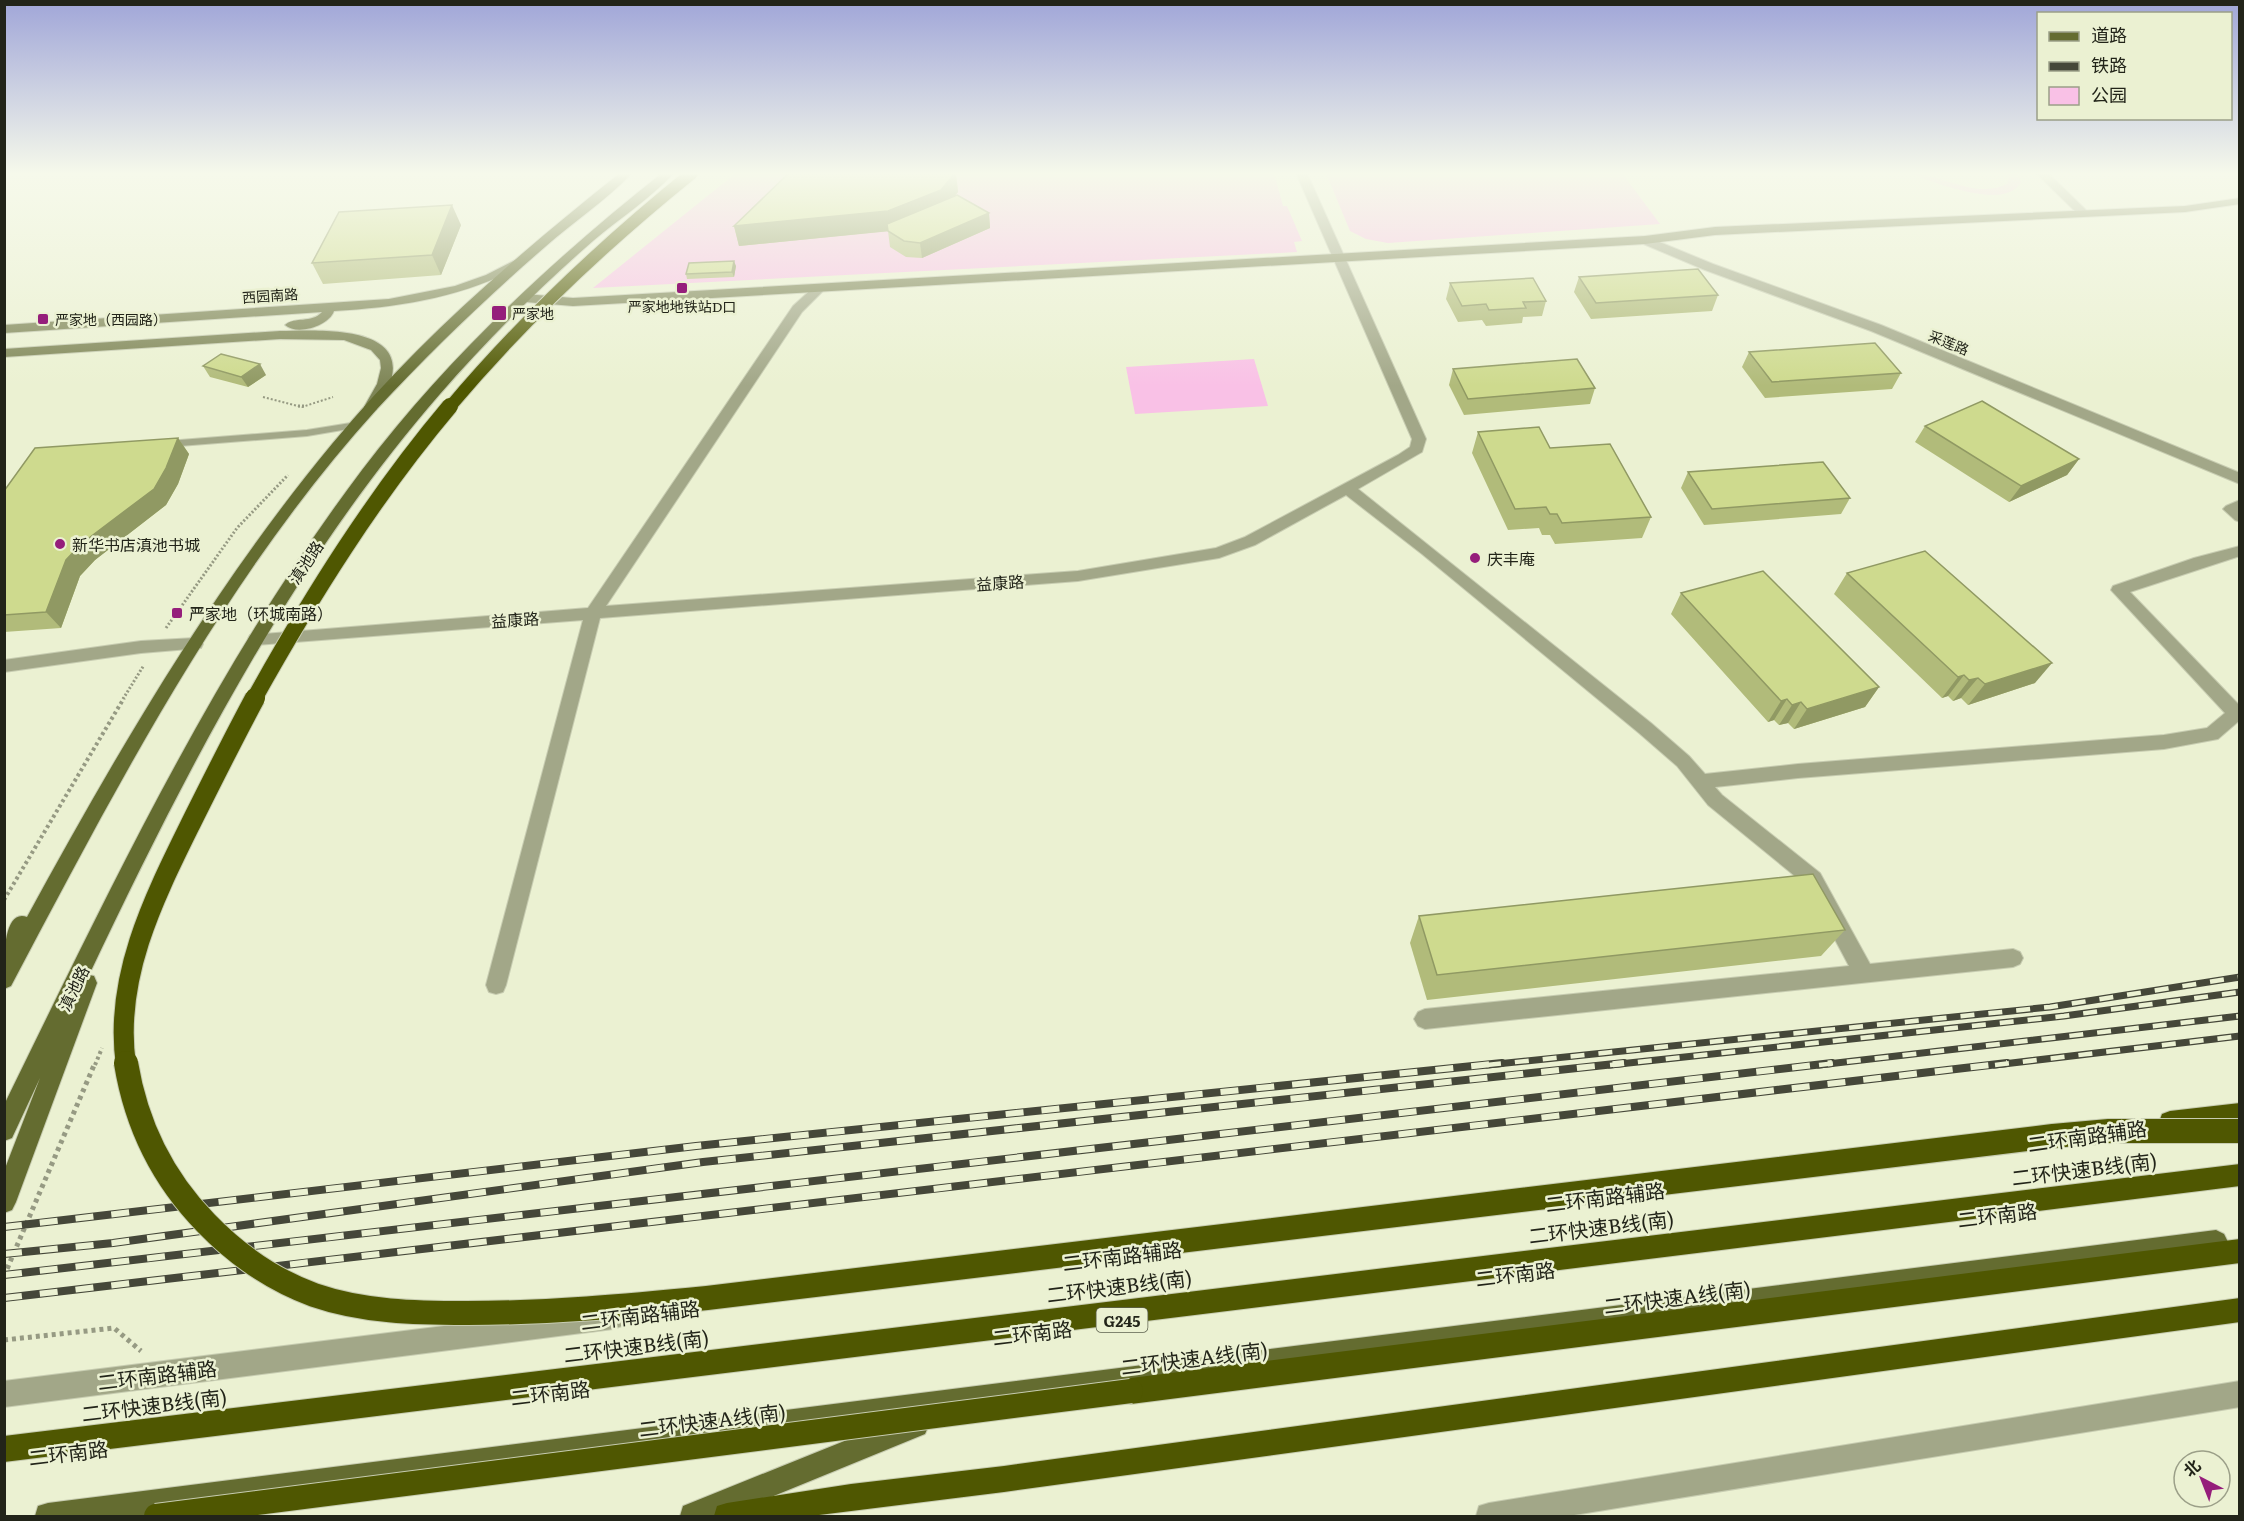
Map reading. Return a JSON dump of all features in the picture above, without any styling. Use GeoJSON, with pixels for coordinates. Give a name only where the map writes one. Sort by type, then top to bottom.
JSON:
{"type":"FeatureCollection","features":[{"type":"Feature","properties":{"kind":"highway"},"geometry":{"type":"LineString","coordinates":[[609,244],[553,296],[460,395],[397,473],[344,549],[266,679],[203,800],[141,933],[130,970],[123,1041],[127,1074],[135,1106],[160,1164],[198,1215],[242,1254],[265,1270],[310,1294],[362,1307],[394,1311],[468,1313],[587,1308],[762,1291],[2240,1114]]}},
{"type":"Feature","properties":{"kind":"highway"},"geometry":{"type":"LineString","coordinates":[[2053,1136],[2143,1131],[2240,1131]]}},
{"type":"Feature","properties":{"kind":"highway","name":"二环快速B线(南)"},"geometry":{"type":"LineString","coordinates":[[4,1449],[2238,1178]]}},
{"type":"Feature","properties":{"kind":"highway","name":"二环快速A线(南)"},"geometry":{"type":"LineString","coordinates":[[156,1516],[2240,1251]]}},
{"type":"Feature","properties":{"kind":"highway"},"geometry":{"type":"LineString","coordinates":[[728,1516],[851,1497],[1083,1468],[2240,1310]]}},
{"type":"Feature","properties":{"kind":"main road"},"geometry":{"type":"LineString","coordinates":[[4,980],[142,729],[195,644],[281,520],[357,425],[441,337],[541,244]]}},
{"type":"Feature","properties":{"kind":"main road","name":"滇池路"},"geometry":{"type":"LineString","coordinates":[[4,1130],[141,848],[199,738],[256,639],[320,540],[380,457],[434,392],[525,298],[583,244]]}},
{"type":"Feature","properties":{"kind":"main road"},"geometry":{"type":"LineString","coordinates":[[4,1202],[92,969],[141,848]]}},
{"type":"Feature","properties":{"kind":"main road"},"geometry":{"type":"LineString","coordinates":[[4,951],[72,854]]}},
{"type":"Feature","properties":{"kind":"main road","name":"二环南路"},"geometry":{"type":"LineString","coordinates":[[4,1460],[1088,1325],[2238,1178]]}},
{"type":"Feature","properties":{"kind":"main road"},"geometry":{"type":"LineString","coordinates":[[48,1516],[2240,1239]]}},
{"type":"Feature","properties":{"kind":"main road"},"geometry":{"type":"LineString","coordinates":[[693,1516],[904,1430],[981,1402],[1021,1392]]}},
{"type":"Feature","properties":{"kind":"street","name":"益康路"},"geometry":{"type":"LineString","coordinates":[[256,639],[1078,576],[1219,553],[1250,541],[1417,449],[1419,439],[1331,244]]}},
{"type":"Feature","properties":{"kind":"street"},"geometry":{"type":"LineString","coordinates":[[525,298],[573,302],[1577,244]]}},
{"type":"Feature","properties":{"kind":"street","name":"采莲路"},"geometry":{"type":"LineString","coordinates":[[1654,244],[1887,332],[2240,479]]}},
{"type":"Feature","properties":{"kind":"street","name":"西园南路"},"geometry":{"type":"LineString","coordinates":[[4,328],[320,307],[402,299],[460,289],[492,277],[528,255]]}},
{"type":"Feature","properties":{"kind":"street"},"geometry":{"type":"LineString","coordinates":[[496,985],[593,613],[797,309],[820,288]]}},
{"type":"Feature","properties":{"kind":"street"},"geometry":{"type":"LineString","coordinates":[[171,341],[234,329],[312,324],[323,319],[328,313],[328,310],[320,307]]}},
{"type":"Feature","properties":{"kind":"street"},"geometry":{"type":"LineString","coordinates":[[4,353],[171,341],[308,335],[343,337],[368,343],[376,347],[386,358],[388,373],[381,392],[357,425]]}},
{"type":"Feature","properties":{"kind":"street"},"geometry":{"type":"LineString","coordinates":[[1347,488],[1645,728],[1683,761],[1715,800],[1813,879],[1864,973]]}},
{"type":"Feature","properties":{"kind":"street"},"geometry":{"type":"LineString","coordinates":[[2240,505],[2231,509],[2240,517]]}},
{"type":"Feature","properties":{"kind":"street"},"geometry":{"type":"LineString","coordinates":[[1700,782],[1798,771],[2164,742],[2212,734],[2236,713],[2119,590],[2200,562],[2240,551]]}},
{"type":"Feature","properties":{"kind":"street"},"geometry":{"type":"LineString","coordinates":[[4,666],[141,647],[195,644]]}},
{"type":"Feature","properties":{"kind":"street"},"geometry":{"type":"LineString","coordinates":[[1425,1019],[2013,958]]}},
{"type":"Feature","properties":{"kind":"street","name":"二环南路辅路"},"geometry":{"type":"LineString","coordinates":[[4,1394],[1799,1173],[2240,1114]]}},
{"type":"Feature","properties":{"kind":"street"},"geometry":{"type":"LineString","coordinates":[[1490,1516],[2240,1394]]}},
{"type":"Feature","properties":{"kind":"lane"},"geometry":{"type":"LineString","coordinates":[[151,445],[297,434],[357,425]]}},
{"type":"Feature","properties":{"kind":"path"},"geometry":{"type":"LineString","coordinates":[[263,397],[302,407],[333,397]]}},
{"type":"Feature","properties":{"kind":"path"},"geometry":{"type":"LineString","coordinates":[[4,1276],[104,1042]]}},
{"type":"Feature","properties":{"kind":"path"},"geometry":{"type":"LineString","coordinates":[[4,1340],[114,1328],[166,1373]]}},
{"type":"Feature","properties":{"kind":"green space"},"geometry":{"type":"Polygon","coordinates":[[[648,244],[1295,244],[1297,252],[593,288],[648,244]]]}},
{"type":"Feature","properties":{"kind":"green space"},"geometry":{"type":"Polygon","coordinates":[[[1254,359],[1268,406],[1135,414],[1126,367],[1254,359]]]}},
{"type":"Feature","properties":{"kind":"building"},"geometry":{"type":"Polygon","coordinates":[[[322,244],[436,244],[432,255],[312,263],[322,244]]]}},
{"type":"Feature","properties":{"kind":"building"},"geometry":{"type":"Polygon","coordinates":[[[734,261],[732,272],[686,274],[689,263],[734,261]]]}},
{"type":"Feature","properties":{"kind":"building"},"geometry":{"type":"Polygon","coordinates":[[[1698,269],[1718,295],[1596,303],[1579,277],[1698,269]]]}},
{"type":"Feature","properties":{"kind":"building"},"geometry":{"type":"Polygon","coordinates":[[[1533,278],[1546,301],[1523,302],[1526,308],[1489,310],[1486,304],[1462,306],[1450,283],[1533,278]]]}},
{"type":"Feature","properties":{"kind":"building"},"geometry":{"type":"Polygon","coordinates":[[[1875,343],[1901,373],[1772,382],[1749,352],[1875,343]]]}},
{"type":"Feature","properties":{"kind":"building"},"geometry":{"type":"Polygon","coordinates":[[[221,354],[260,364],[241,377],[203,366],[221,354]]]}},
{"type":"Feature","properties":{"kind":"building"},"geometry":{"type":"Polygon","coordinates":[[[1577,359],[1595,388],[1468,399],[1453,369],[1577,359]]]}},
{"type":"Feature","properties":{"kind":"building"},"geometry":{"type":"Polygon","coordinates":[[[1982,401],[2079,459],[2021,486],[1925,426],[1982,401]]]}},
{"type":"Feature","properties":{"kind":"building"},"geometry":{"type":"Polygon","coordinates":[[[1539,427],[1550,448],[1610,444],[1651,517],[1562,523],[1557,514],[1550,514],[1546,507],[1515,509],[1478,432],[1539,427]]]}},
{"type":"Feature","properties":{"kind":"building","name":"新华书店滇池书城"},"geometry":{"type":"Polygon","coordinates":[[[178,438],[166,468],[154,489],[81,544],[66,560],[46,612],[4,615],[4,491],[35,448],[178,438]]]}},
{"type":"Feature","properties":{"kind":"building"},"geometry":{"type":"Polygon","coordinates":[[[1823,462],[1850,498],[1712,509],[1688,472],[1823,462]]]}},
{"type":"Feature","properties":{"kind":"building"},"geometry":{"type":"Polygon","coordinates":[[[1925,551],[2052,663],[1985,684],[1978,678],[1969,680],[1964,675],[1958,677],[1847,573],[1925,551]]]}},
{"type":"Feature","properties":{"kind":"building"},"geometry":{"type":"Polygon","coordinates":[[[1763,571],[1879,687],[1807,709],[1801,702],[1792,705],[1787,699],[1781,701],[1681,593],[1763,571]]]}},
{"type":"Feature","properties":{"kind":"building"},"geometry":{"type":"Polygon","coordinates":[[[1813,874],[1845,930],[1437,975],[1419,916],[1813,874]]]}},
{"type":"Feature","properties":{"kind":"railway"},"geometry":{"type":"LineString","coordinates":[[1487,1065],[2050,1007],[2240,977]]}},
{"type":"Feature","properties":{"kind":"railway"},"geometry":{"type":"LineString","coordinates":[[1610,1065],[2064,1016],[2240,992]]}},
{"type":"Feature","properties":{"kind":"railway"},"geometry":{"type":"LineString","coordinates":[[1819,1065],[2240,1016]]}},
{"type":"Feature","properties":{"kind":"railway"},"geometry":{"type":"LineString","coordinates":[[1995,1065],[2240,1036]]}},
{"type":"Feature","properties":{"kind":"railway"},"geometry":{"type":"LineString","coordinates":[[4,1227],[696,1146],[1502,1063]]}},
{"type":"Feature","properties":{"kind":"railway"},"geometry":{"type":"LineString","coordinates":[[4,1254],[113,1243],[703,1162],[1624,1063]]}},
{"type":"Feature","properties":{"kind":"railway"},"geometry":{"type":"LineString","coordinates":[[4,1275],[1832,1063]]}},
{"type":"Feature","properties":{"kind":"railway"},"geometry":{"type":"LineString","coordinates":[[4,1298],[2007,1063]]}},
{"type":"Feature","properties":{"kind":"place","name":"严家地地铁站D口"},"geometry":{"type":"Point","coordinates":[682,288]}},
{"type":"Feature","properties":{"kind":"place","name":"严家地"},"geometry":{"type":"Point","coordinates":[499,313]}},
{"type":"Feature","properties":{"kind":"place","name":"严家地（西园路）"},"geometry":{"type":"Point","coordinates":[43,319]}},
{"type":"Feature","properties":{"kind":"place","name":"新华书店滇池书城"},"geometry":{"type":"Point","coordinates":[60,544]}},
{"type":"Feature","properties":{"kind":"place","name":"庆丰庵"},"geometry":{"type":"Point","coordinates":[1475,558]}},
{"type":"Feature","properties":{"kind":"place","name":"严家地（环城南路）"},"geometry":{"type":"Point","coordinates":[177,613]}}]}
